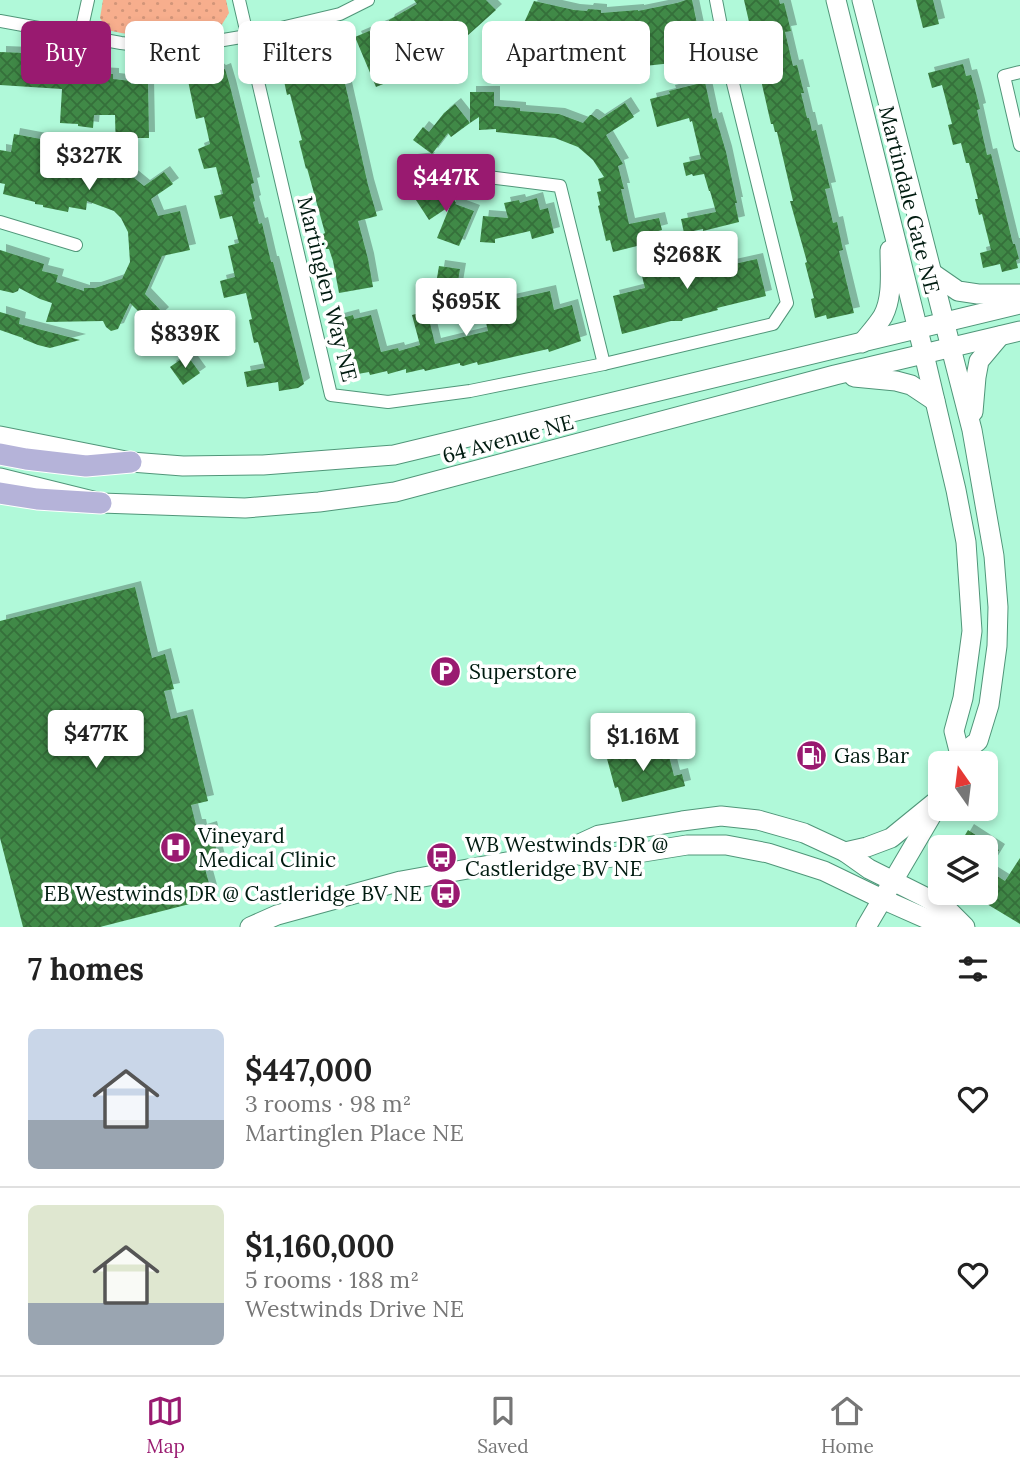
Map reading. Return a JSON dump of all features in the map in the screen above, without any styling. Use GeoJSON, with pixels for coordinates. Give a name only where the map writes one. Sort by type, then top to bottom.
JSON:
{"type":"FeatureCollection","features":[{"type":"Feature","properties":{"kind":"main road"},"geometry":{"type":"LineString","coordinates":[[0,454],[86,466],[131,462]]}},
{"type":"Feature","properties":{"kind":"main road"},"geometry":{"type":"LineString","coordinates":[[0,493],[37,499],[101,503]]}},
{"type":"Feature","properties":{"kind":"street"},"geometry":{"type":"LineString","coordinates":[[83,21],[88,0]]}},
{"type":"Feature","properties":{"kind":"street","name":"Martinglen Way NE"},"geometry":{"type":"LineString","coordinates":[[239,0],[244,21]]}},
{"type":"Feature","properties":{"kind":"street"},"geometry":{"type":"LineString","coordinates":[[310,21],[340,14],[368,0]]}},
{"type":"Feature","properties":{"kind":"street","name":"Martinglen Way NE"},"geometry":{"type":"LineString","coordinates":[[258,84],[331,395],[388,402],[470,391],[604,364],[773,324],[787,303],[729,67],[716,0]]}},
{"type":"Feature","properties":{"kind":"street","name":"Martindale Gate NE"},"geometry":{"type":"LineString","coordinates":[[836,0],[924,354],[964,529],[971,589],[972,631],[963,698],[954,731],[957,751]]}},
{"type":"Feature","properties":{"kind":"street","name":"Martindale Gate NE"},"geometry":{"type":"LineString","coordinates":[[862,0],[972,430]]}},
{"type":"Feature","properties":{"kind":"street"},"geometry":{"type":"LineString","coordinates":[[868,24],[869,0]]}},
{"type":"Feature","properties":{"kind":"street"},"geometry":{"type":"LineString","coordinates":[[0,21],[21,25]]}},
{"type":"Feature","properties":{"kind":"street"},"geometry":{"type":"LineString","coordinates":[[111,41],[153,47],[181,47],[238,38]]}},
{"type":"Feature","properties":{"kind":"street"},"geometry":{"type":"LineString","coordinates":[[1020,72],[1004,76],[1020,145]]}},
{"type":"Feature","properties":{"kind":"street"},"geometry":{"type":"LineString","coordinates":[[488,177],[560,186],[604,364]]}},
{"type":"Feature","properties":{"kind":"street"},"geometry":{"type":"LineString","coordinates":[[0,222],[76,245]]}},
{"type":"Feature","properties":{"kind":"street"},"geometry":{"type":"LineString","coordinates":[[862,343],[882,318],[888,301],[890,222]]}},
{"type":"Feature","properties":{"kind":"street"},"geometry":{"type":"LineString","coordinates":[[932,273],[958,290],[978,294],[1020,294]]}},
{"type":"Feature","properties":{"kind":"street","name":"64 Avenue NE"},"geometry":{"type":"LineString","coordinates":[[0,436],[131,462],[183,466],[263,465],[394,455],[1020,304]]}},
{"type":"Feature","properties":{"kind":"street","name":"64 Avenue NE"},"geometry":{"type":"LineString","coordinates":[[0,478],[101,503],[245,508],[395,492],[835,375],[1020,331]]}},
{"type":"Feature","properties":{"kind":"street"},"geometry":{"type":"LineString","coordinates":[[967,751],[978,741],[989,705],[998,646],[995,556],[972,430],[979,361],[1000,336]]}},
{"type":"Feature","properties":{"kind":"street"},"geometry":{"type":"LineString","coordinates":[[835,375],[896,381],[911,385],[935,401]]}},
{"type":"Feature","properties":{"kind":"street"},"geometry":{"type":"LineString","coordinates":[[845,852],[891,838],[928,809]]}},
{"type":"Feature","properties":{"kind":"street"},"geometry":{"type":"LineString","coordinates":[[250,927],[277,915],[401,881],[562,852],[599,835],[721,817],[758,820],[804,833],[845,852],[869,869],[948,910],[965,927]]}},
{"type":"Feature","properties":{"kind":"street"},"geometry":{"type":"LineString","coordinates":[[866,927],[928,821]]}},
{"type":"Feature","properties":{"kind":"street"},"geometry":{"type":"LineString","coordinates":[[562,852],[600,859],[687,845],[726,845],[768,853],[824,871],[882,900],[951,927]]}},
{"type":"Feature","properties":{"kind":"shaded area"},"geometry":{"type":"Polygon","coordinates":[[[103,0],[226,0],[229,13],[224,21],[125,21],[125,33],[111,31],[111,21],[102,21],[103,0]]]}},
{"type":"Feature","properties":{"kind":"building"},"geometry":{"type":"Polygon","coordinates":[[[414,0],[486,0],[496,10],[468,35],[468,21],[389,21],[417,4],[414,0]]]}},
{"type":"Feature","properties":{"kind":"building"},"geometry":{"type":"Polygon","coordinates":[[[692,0],[696,21],[664,21],[664,64],[650,65],[650,21],[525,21],[534,1],[574,10],[601,10],[601,13],[638,11],[692,0]]]}},
{"type":"Feature","properties":{"kind":"building"},"geometry":{"type":"Polygon","coordinates":[[[744,0],[779,0],[780,4],[784,3],[791,31],[785,32],[793,66],[797,65],[807,118],[812,131],[816,130],[830,188],[825,189],[833,223],[837,222],[843,250],[839,251],[854,313],[827,319],[826,315],[815,318],[811,299],[814,298],[805,263],[807,262],[790,201],[793,201],[777,132],[771,124],[762,84],[783,84],[783,21],[749,21],[744,0]]]}},
{"type":"Feature","properties":{"kind":"building"},"geometry":{"type":"Polygon","coordinates":[[[916,0],[933,0],[939,24],[923,28],[916,0]]]}},
{"type":"Feature","properties":{"kind":"building"},"geometry":{"type":"Polygon","coordinates":[[[370,31],[370,73],[356,39],[356,37],[370,31]]]}},
{"type":"Feature","properties":{"kind":"building"},"geometry":{"type":"Polygon","coordinates":[[[0,52],[21,53],[21,84],[111,84],[111,74],[113,79],[125,80],[125,84],[148,84],[149,138],[133,138],[127,172],[144,186],[164,172],[173,184],[151,199],[158,216],[180,211],[190,250],[162,256],[145,294],[163,313],[151,324],[130,303],[118,329],[111,331],[103,321],[46,322],[52,303],[19,288],[13,293],[0,290],[0,250],[44,264],[42,271],[58,275],[56,282],[84,291],[84,288],[95,288],[122,279],[130,262],[128,232],[114,211],[87,201],[86,210],[69,207],[68,212],[43,207],[35,202],[3,194],[5,184],[0,183],[0,150],[11,152],[14,134],[46,140],[40,173],[78,177],[84,148],[116,154],[115,115],[94,115],[93,128],[60,123],[62,89],[0,85],[0,52]]]}},
{"type":"Feature","properties":{"kind":"building"},"geometry":{"type":"Polygon","coordinates":[[[963,64],[966,76],[971,75],[980,109],[977,110],[987,155],[991,154],[1019,259],[1016,260],[1018,268],[1002,272],[1000,264],[983,268],[980,253],[991,250],[982,214],[979,215],[969,163],[966,163],[961,143],[953,145],[948,125],[952,124],[942,85],[932,88],[928,73],[963,64]]]}},
{"type":"Feature","properties":{"kind":"building"},"geometry":{"type":"Polygon","coordinates":[[[225,69],[254,183],[251,184],[253,202],[273,262],[304,384],[298,388],[279,391],[278,382],[247,387],[244,372],[265,368],[258,342],[254,343],[246,293],[224,298],[220,281],[235,277],[228,246],[239,243],[232,216],[220,219],[214,196],[223,194],[216,167],[204,169],[198,149],[210,144],[204,117],[196,119],[189,84],[224,84],[225,69]]]}},
{"type":"Feature","properties":{"kind":"building"},"geometry":{"type":"Polygon","coordinates":[[[285,84],[345,84],[377,216],[358,221],[373,287],[339,293],[333,261],[329,249],[326,249],[325,233],[299,141],[302,140],[290,94],[287,95],[285,84]]]}},
{"type":"Feature","properties":{"kind":"building"},"geometry":{"type":"Polygon","coordinates":[[[705,84],[713,119],[716,118],[726,152],[739,222],[684,233],[681,219],[716,212],[704,174],[686,176],[683,163],[701,159],[692,121],[690,122],[689,118],[657,127],[650,99],[670,94],[669,91],[705,84]]]}},
{"type":"Feature","properties":{"kind":"building"},"geometry":{"type":"Polygon","coordinates":[[[470,92],[494,92],[494,106],[559,114],[583,123],[590,115],[599,120],[625,103],[634,117],[606,135],[623,164],[618,166],[629,224],[659,218],[662,230],[647,234],[649,243],[613,252],[610,240],[606,241],[598,206],[597,192],[601,191],[598,179],[604,177],[593,160],[578,147],[555,138],[496,132],[496,129],[479,130],[479,117],[470,123],[470,92]]]}},
{"type":"Feature","properties":{"kind":"building"},"geometry":{"type":"Polygon","coordinates":[[[455,104],[470,123],[451,137],[448,133],[432,154],[413,140],[423,127],[429,132],[455,104]]]}},
{"type":"Feature","properties":{"kind":"building"},"geometry":{"type":"Polygon","coordinates":[[[429,158],[422,167],[442,165],[444,180],[406,184],[403,161],[429,158]]]}},
{"type":"Feature","properties":{"kind":"building"},"geometry":{"type":"Polygon","coordinates":[[[444,182],[455,204],[474,211],[459,246],[437,238],[450,206],[429,220],[416,200],[444,182]]]}},
{"type":"Feature","properties":{"kind":"building"},"geometry":{"type":"Polygon","coordinates":[[[537,198],[540,210],[548,208],[554,233],[532,239],[530,231],[495,239],[495,243],[480,242],[483,216],[508,218],[504,203],[519,200],[520,203],[537,198]]]}},
{"type":"Feature","properties":{"kind":"building"},"geometry":{"type":"Polygon","coordinates":[[[703,252],[707,270],[757,259],[766,296],[717,308],[718,310],[682,321],[671,321],[622,334],[613,296],[645,288],[640,268],[703,252]]]}},
{"type":"Feature","properties":{"kind":"building"},"geometry":{"type":"Polygon","coordinates":[[[439,266],[460,269],[457,287],[436,284],[439,266]]]}},
{"type":"Feature","properties":{"kind":"building"},"geometry":{"type":"Polygon","coordinates":[[[550,291],[554,310],[572,305],[581,341],[549,352],[548,349],[478,365],[477,362],[463,366],[460,363],[425,371],[406,373],[406,369],[388,374],[387,371],[352,375],[338,319],[353,315],[354,319],[371,315],[381,352],[398,348],[399,351],[420,345],[412,315],[427,311],[435,344],[488,331],[482,306],[550,291]]]}},
{"type":"Feature","properties":{"kind":"building"},"geometry":{"type":"Polygon","coordinates":[[[0,312],[20,318],[19,324],[80,340],[50,348],[38,345],[0,330],[0,312]]]}},
{"type":"Feature","properties":{"kind":"building"},"geometry":{"type":"Polygon","coordinates":[[[187,355],[200,373],[183,385],[170,367],[187,355]]]}},
{"type":"Feature","properties":{"kind":"building"},"geometry":{"type":"Polygon","coordinates":[[[135,587],[152,658],[165,654],[174,689],[164,691],[171,719],[187,715],[208,801],[191,805],[196,825],[200,825],[201,830],[211,827],[219,861],[204,865],[213,898],[100,927],[23,927],[0,838],[0,621],[135,587]]]}},
{"type":"Feature","properties":{"kind":"building"},"geometry":{"type":"Polygon","coordinates":[[[666,744],[674,776],[682,774],[685,786],[622,802],[618,787],[615,788],[606,755],[620,751],[622,755],[666,744]]]}},
{"type":"Feature","properties":{"kind":"building"},"geometry":{"type":"Polygon","coordinates":[[[1020,858],[1020,924],[989,905],[998,905],[998,877],[1005,881],[1020,858]]]}},
{"type":"Feature","properties":{"kind":"place","name":"Superstore"},"geometry":{"type":"Point","coordinates":[446,672]}},
{"type":"Feature","properties":{"kind":"place","name":"Gas Bar"},"geometry":{"type":"Point","coordinates":[811,756]}},
{"type":"Feature","properties":{"kind":"place","name":"Vineyard Medical Clinic"},"geometry":{"type":"Point","coordinates":[175,848]}},
{"type":"Feature","properties":{"kind":"place","name":"WB Westwinds DR @ Castleridge BV NE"},"geometry":{"type":"Point","coordinates":[442,857]}},
{"type":"Feature","properties":{"kind":"place","name":"EB Westwinds DR @ Castleridge BV NE"},"geometry":{"type":"Point","coordinates":[445,894]}}]}
